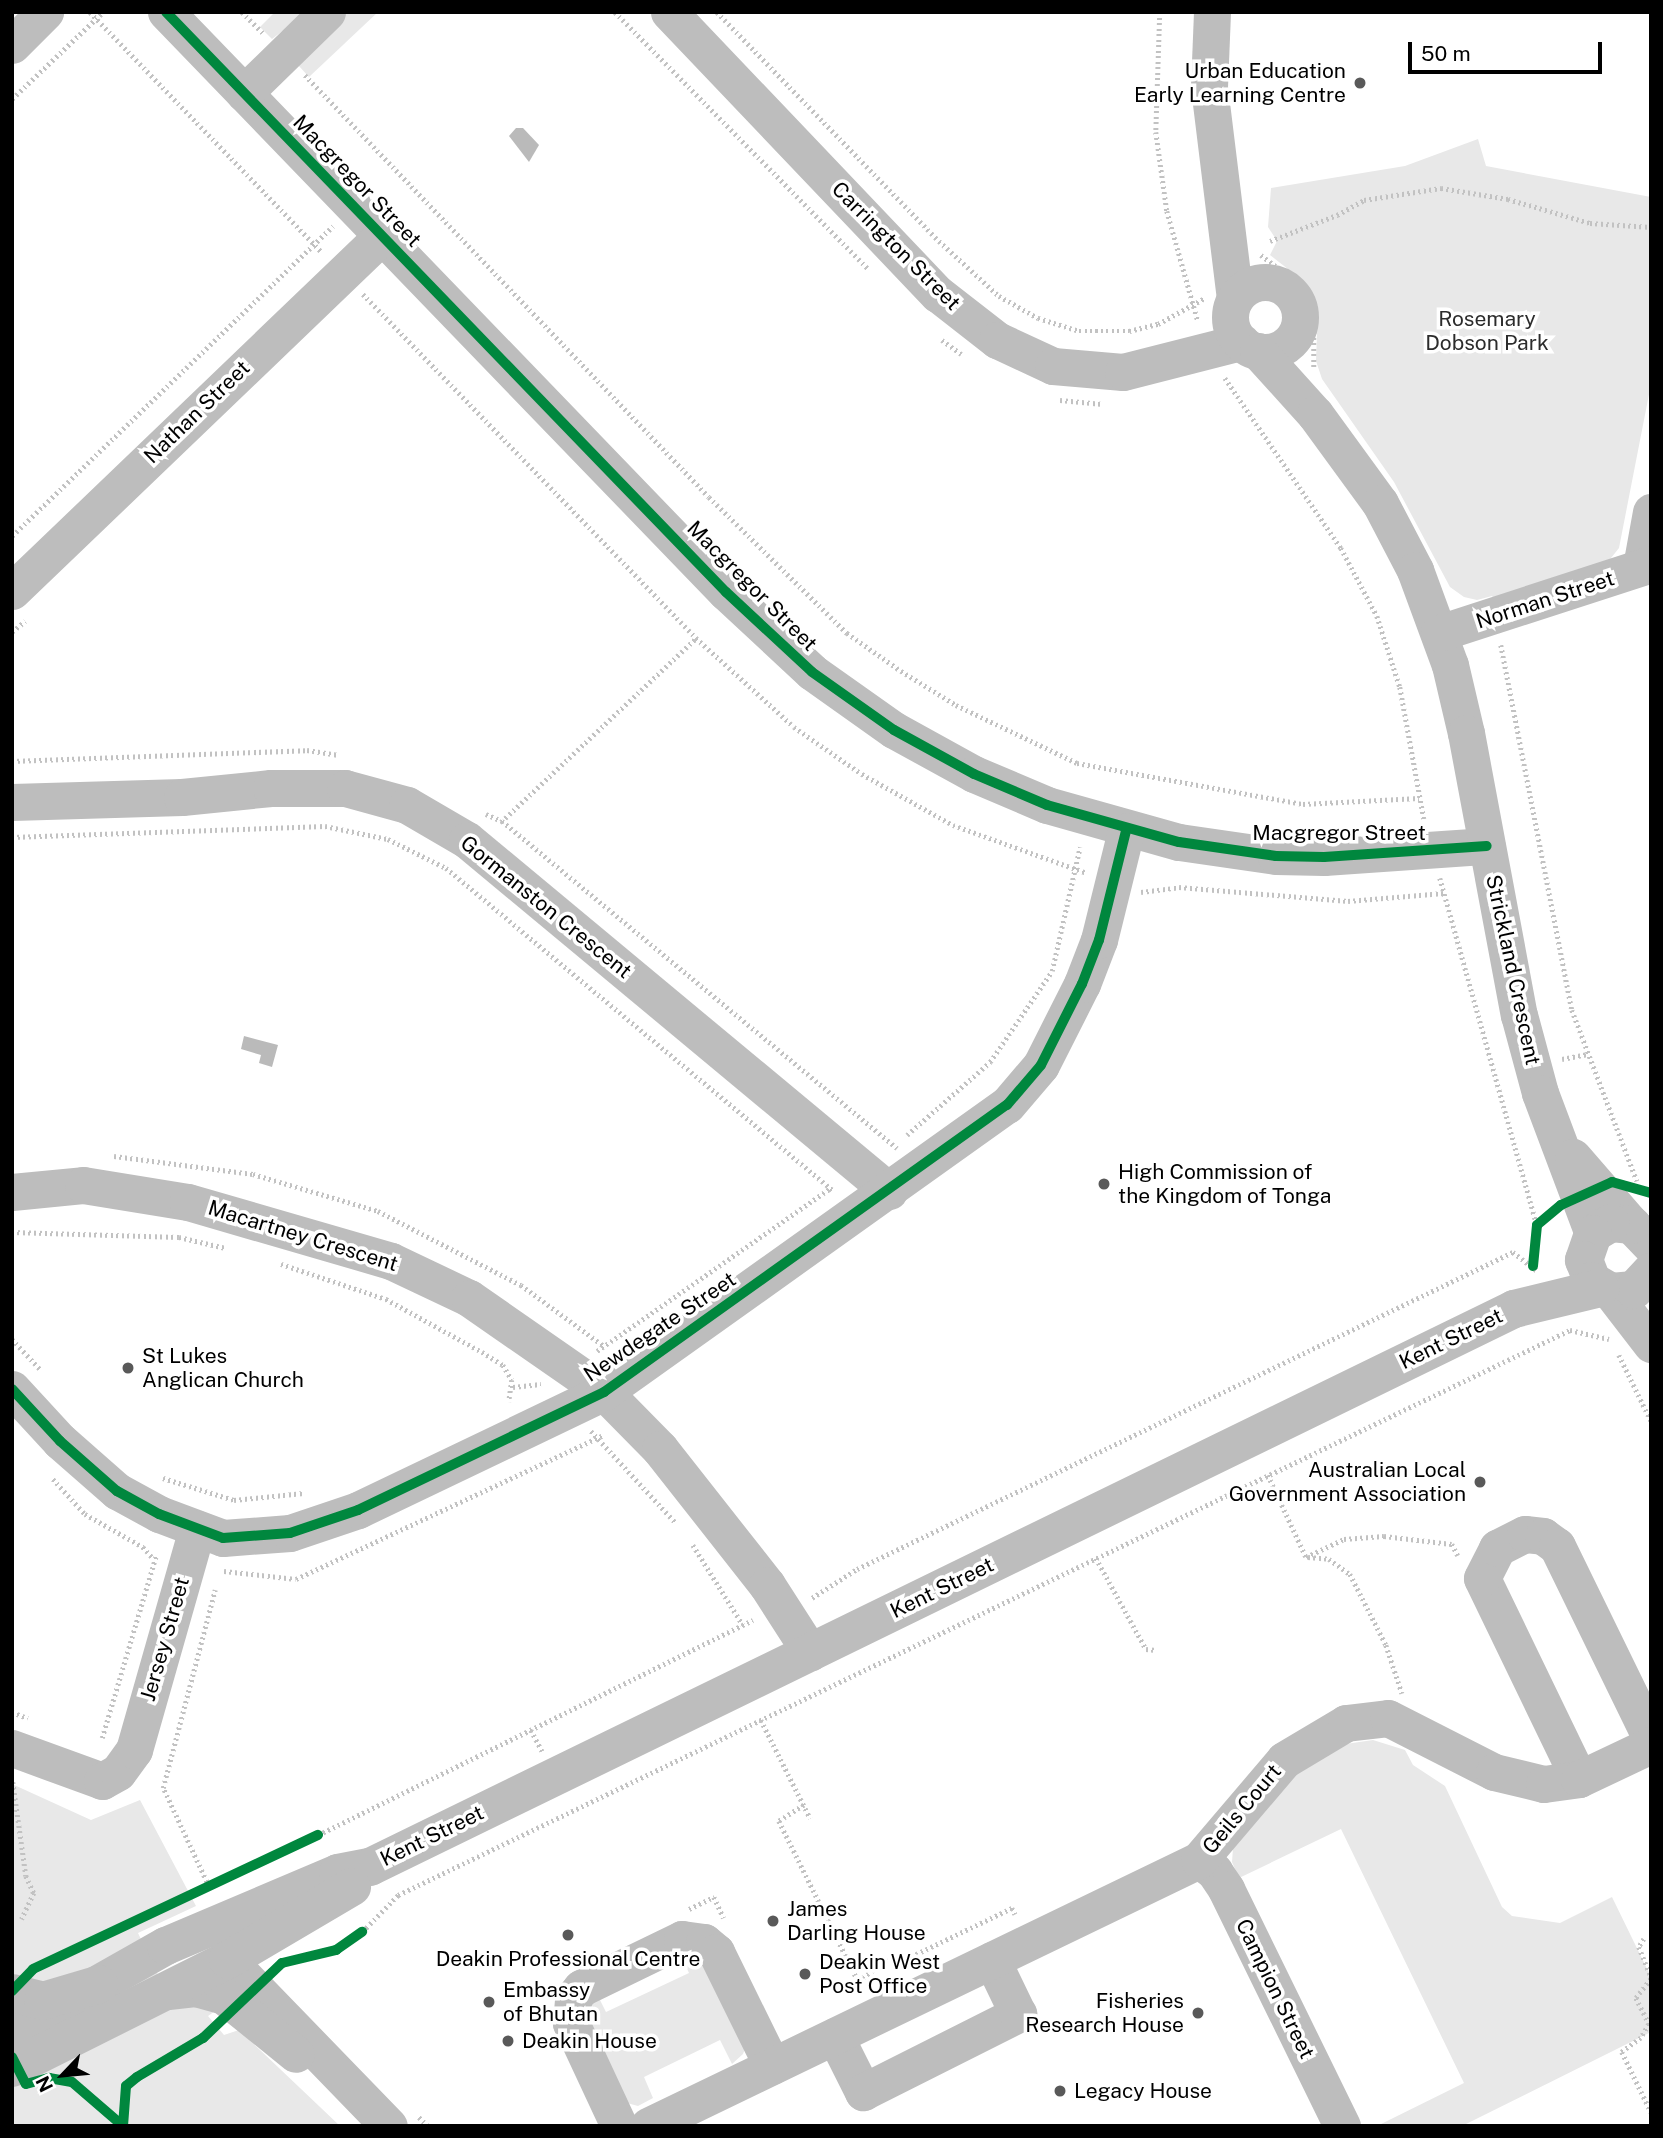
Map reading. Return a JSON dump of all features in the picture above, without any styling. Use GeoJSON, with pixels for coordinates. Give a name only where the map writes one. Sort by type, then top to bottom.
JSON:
{"type":"FeatureCollection","features":[{"type":"Feature","properties":{"kind":"main road"},"geometry":{"type":"LineString","coordinates":[[1636,1300],[1586,1271],[1588,1242],[1611,1223],[1643,1232]]}},
{"type":"Feature","properties":{"kind":"main road","name":"Kent Street"},"geometry":{"type":"LineString","coordinates":[[12,2034],[141,1961],[220,1921],[338,1873],[370,1867],[1514,1309],[1588,1242]]}},
{"type":"Feature","properties":{"kind":"main road","name":"Kent Street"},"geometry":{"type":"LineString","coordinates":[[1514,1309],[1636,1300]]}},
{"type":"Feature","properties":{"kind":"main road","name":"Kent Street"},"geometry":{"type":"LineString","coordinates":[[12,2068],[228,1960],[349,1890],[370,1867]]}},
{"type":"Feature","properties":{"kind":"main road"},"geometry":{"type":"LineString","coordinates":[[141,1961],[197,1950],[228,1960]]}},
{"type":"Feature","properties":{"kind":"main road"},"geometry":{"type":"LineString","coordinates":[[12,1993],[43,2001],[100,1984]]}},
{"type":"Feature","properties":{"kind":"street"},"geometry":{"type":"LineString","coordinates":[[12,45],[45,12]]}},
{"type":"Feature","properties":{"kind":"street","name":"Macgregor Street"},"geometry":{"type":"LineString","coordinates":[[166,12],[726,592],[811,672],[894,730],[974,774],[1046,806],[1126,831],[1276,856],[1433,852],[1487,846]]}},
{"type":"Feature","properties":{"kind":"street"},"geometry":{"type":"LineString","coordinates":[[244,93],[327,12]]}},
{"type":"Feature","properties":{"kind":"street","name":"Carrington Street"},"geometry":{"type":"LineString","coordinates":[[669,12],[938,294],[997,340],[1053,366],[1123,372],[1176,356],[1232,326]]}},
{"type":"Feature","properties":{"kind":"street"},"geometry":{"type":"LineString","coordinates":[[1212,12],[1209,87],[1216,163],[1229,226],[1232,326]]}},
{"type":"Feature","properties":{"kind":"street"},"geometry":{"type":"LineString","coordinates":[[1229,226],[1267,268],[1246,287],[1232,326]]}},
{"type":"Feature","properties":{"kind":"street","name":"Nathan Street"},"geometry":{"type":"LineString","coordinates":[[12,591],[383,234]]}},
{"type":"Feature","properties":{"kind":"street","name":"Strickland Crescent"},"geometry":{"type":"LineString","coordinates":[[1267,268],[1295,299],[1300,369],[1315,414]]}},
{"type":"Feature","properties":{"kind":"street"},"geometry":{"type":"LineString","coordinates":[[1232,326],[1282,346],[1297,329]]}},
{"type":"Feature","properties":{"kind":"street","name":"Strickland Crescent"},"geometry":{"type":"LineString","coordinates":[[1232,326],[1315,414],[1380,503],[1415,570],[1439,633],[1466,733],[1519,1015],[1540,1093],[1561,1142],[1589,1192],[1643,1232]]}},
{"type":"Feature","properties":{"kind":"street"},"geometry":{"type":"LineString","coordinates":[[1646,566],[1651,513]]}},
{"type":"Feature","properties":{"kind":"street","name":"Norman Street"},"geometry":{"type":"LineString","coordinates":[[1439,633],[1646,566]]}},
{"type":"Feature","properties":{"kind":"street","name":"Gormanston Crescent"},"geometry":{"type":"LineString","coordinates":[[12,802],[182,797],[271,788],[345,788],[407,805],[476,848],[875,1201]]}},
{"type":"Feature","properties":{"kind":"street","name":"Newdegate Street"},"geometry":{"type":"LineString","coordinates":[[12,1389],[60,1441],[117,1491],[197,1529],[223,1538],[290,1533],[358,1510],[604,1392],[1007,1105],[1041,1065],[1099,940],[1126,831]]}},
{"type":"Feature","properties":{"kind":"street","name":"Macartney Crescent"},"geometry":{"type":"LineString","coordinates":[[12,1192],[83,1185],[188,1202],[391,1261],[469,1298],[604,1392],[660,1449],[780,1606],[810,1652]]}},
{"type":"Feature","properties":{"kind":"street","name":"Strickland Crescent"},"geometry":{"type":"LineString","coordinates":[[1588,1242],[1589,1192]]}},
{"type":"Feature","properties":{"kind":"street","name":"Jersey Street"},"geometry":{"type":"LineString","coordinates":[[12,1748],[102,1781],[118,1772],[134,1750],[197,1529]]}},
{"type":"Feature","properties":{"kind":"street"},"geometry":{"type":"LineString","coordinates":[[1579,1779],[1482,1578],[1497,1548],[1525,1534],[1543,1536],[1557,1546],[1651,1739]]}},
{"type":"Feature","properties":{"kind":"street","name":"Geils Court"},"geometry":{"type":"LineString","coordinates":[[649,2126],[1199,1860],[1284,1760],[1346,1723],[1388,1718],[1494,1772],[1544,1784],[1579,1779],[1651,1745]]}},
{"type":"Feature","properties":{"kind":"street","name":"Campion Street"},"geometry":{"type":"LineString","coordinates":[[1199,1860],[1214,1871],[1226,1889],[1342,2126]]}},
{"type":"Feature","properties":{"kind":"street"},"geometry":{"type":"LineString","coordinates":[[620,2126],[571,2023],[573,1998],[581,1988],[682,1940],[705,1942],[716,1952],[772,2066]]}},
{"type":"Feature","properties":{"kind":"street"},"geometry":{"type":"LineString","coordinates":[[228,1960],[295,2025],[352,2091],[389,2126]]}},
{"type":"Feature","properties":{"kind":"street"},"geometry":{"type":"LineString","coordinates":[[835,2036],[863,2092],[1018,2014],[992,1960]]}},
{"type":"Feature","properties":{"kind":"street"},"geometry":{"type":"LineString","coordinates":[[168,1991],[195,1988],[224,1996],[288,2048],[352,2091]]}},
{"type":"Feature","properties":{"kind":"path"},"geometry":{"type":"LineString","coordinates":[[90,12],[696,638],[794,727],[862,774],[953,825],[1078,871]]}},
{"type":"Feature","properties":{"kind":"path"},"geometry":{"type":"LineString","coordinates":[[12,99],[103,12]]}},
{"type":"Feature","properties":{"kind":"path"},"geometry":{"type":"LineString","coordinates":[[242,12],[709,497],[846,633],[901,671],[956,705],[1077,764],[1303,804],[1419,798]]}},
{"type":"Feature","properties":{"kind":"path"},"geometry":{"type":"LineString","coordinates":[[717,12],[939,241],[999,296],[1038,318],[1079,331],[1129,331],[1158,324],[1193,305]]}},
{"type":"Feature","properties":{"kind":"path"},"geometry":{"type":"LineString","coordinates":[[1160,12],[1156,132],[1167,211],[1193,305],[1232,326]]}},
{"type":"Feature","properties":{"kind":"path"},"geometry":{"type":"LineString","coordinates":[[1270,241],[1337,215],[1364,200],[1441,188],[1508,199],[1590,223],[1651,228]]}},
{"type":"Feature","properties":{"kind":"path"},"geometry":{"type":"LineString","coordinates":[[12,537],[353,205]]}},
{"type":"Feature","properties":{"kind":"path"},"geometry":{"type":"LineString","coordinates":[[1267,268],[1309,295],[1318,376]]}},
{"type":"Feature","properties":{"kind":"path"},"geometry":{"type":"LineString","coordinates":[[1222,374],[1341,548],[1377,616],[1400,687],[1419,798],[1537,1224],[1536,1238]]}},
{"type":"Feature","properties":{"kind":"path"},"geometry":{"type":"LineString","coordinates":[[1498,634],[1521,730],[1572,1010],[1587,1054],[1647,1189]]}},
{"type":"Feature","properties":{"kind":"path"},"geometry":{"type":"LineString","coordinates":[[476,848],[696,638]]}},
{"type":"Feature","properties":{"kind":"path"},"geometry":{"type":"LineString","coordinates":[[12,837],[325,826],[388,839],[446,868],[875,1201]]}},
{"type":"Feature","properties":{"kind":"path"},"geometry":{"type":"LineString","coordinates":[[1179,887],[1348,901],[1444,893]]}},
{"type":"Feature","properties":{"kind":"path"},"geometry":{"type":"LineString","coordinates":[[1554,1060],[1587,1054]]}},
{"type":"Feature","properties":{"kind":"path"},"geometry":{"type":"LineString","coordinates":[[1537,1224],[1561,1205],[1612,1182],[1647,1189]]}},
{"type":"Feature","properties":{"kind":"path"},"geometry":{"type":"LineString","coordinates":[[12,1232],[179,1237],[228,1249]]}},
{"type":"Feature","properties":{"kind":"path"},"geometry":{"type":"LineString","coordinates":[[306,1841],[780,1606],[800,1606],[857,1569],[1513,1252],[1534,1266],[1535,1252]]}},
{"type":"Feature","properties":{"kind":"path"},"geometry":{"type":"LineString","coordinates":[[277,1263],[386,1299],[482,1352],[503,1365],[512,1380],[508,1405]]}},
{"type":"Feature","properties":{"kind":"path"},"geometry":{"type":"LineString","coordinates":[[358,1936],[398,1895],[1636,1300],[1651,1421]]}},
{"type":"Feature","properties":{"kind":"path"},"geometry":{"type":"LineString","coordinates":[[12,1339],[47,1377]]}},
{"type":"Feature","properties":{"kind":"path"},"geometry":{"type":"LineString","coordinates":[[534,1388],[568,1408],[679,1527]]}},
{"type":"Feature","properties":{"kind":"path"},"geometry":{"type":"LineString","coordinates":[[157,1475],[234,1500],[314,1491]]}},
{"type":"Feature","properties":{"kind":"path"},"geometry":{"type":"LineString","coordinates":[[1268,1475],[1306,1556]]}},
{"type":"Feature","properties":{"kind":"path"},"geometry":{"type":"LineString","coordinates":[[1173,1507],[1180,1518]]}},
{"type":"Feature","properties":{"kind":"path"},"geometry":{"type":"LineString","coordinates":[[688,1536],[743,1625]]}},
{"type":"Feature","properties":{"kind":"path"},"geometry":{"type":"LineString","coordinates":[[1306,1556],[1344,1539],[1384,1536],[1452,1544],[1464,1569]]}},
{"type":"Feature","properties":{"kind":"path"},"geometry":{"type":"LineString","coordinates":[[1306,1556],[1329,1559],[1350,1574],[1386,1645],[1405,1704]]}},
{"type":"Feature","properties":{"kind":"path"},"geometry":{"type":"LineString","coordinates":[[1096,1558],[1146,1649],[1156,1650]]}},
{"type":"Feature","properties":{"kind":"path"},"geometry":{"type":"LineString","coordinates":[[209,1887],[163,1788],[220,1571]]}},
{"type":"Feature","properties":{"kind":"path"},"geometry":{"type":"LineString","coordinates":[[761,1720],[810,1818]]}},
{"type":"Feature","properties":{"kind":"path"},"geometry":{"type":"LineString","coordinates":[[12,1779],[26,1876],[34,1893],[21,1921]]}},
{"type":"Feature","properties":{"kind":"path"},"geometry":{"type":"LineString","coordinates":[[196,1893],[221,1881]]}},
{"type":"Feature","properties":{"kind":"path"},"geometry":{"type":"LineString","coordinates":[[1644,1939],[1639,1947],[1651,1978],[1636,1998],[1649,2024],[1622,2052],[1651,2112]]}},
{"type":"Feature","properties":{"kind":"green space"},"geometry":{"type":"Polygon","coordinates":[[[275,12],[307,12],[272,39],[260,27],[275,12]]]}},
{"type":"Feature","properties":{"kind":"green space"},"geometry":{"type":"Polygon","coordinates":[[[347,12],[378,12],[309,77],[298,65],[347,12]]]}},
{"type":"Feature","properties":{"kind":"green space","name":"Rosemary Dobson Park"},"geometry":{"type":"Polygon","coordinates":[[[1478,139],[1486,166],[1651,197],[1651,384],[1619,548],[1607,563],[1495,600],[1492,596],[1477,600],[1464,597],[1450,587],[1394,482],[1322,379],[1316,361],[1318,307],[1307,284],[1270,255],[1277,241],[1268,227],[1271,188],[1405,166],[1478,139]]]}},
{"type":"Feature","properties":{"kind":"green space"},"geometry":{"type":"Polygon","coordinates":[[[1373,1740],[1405,1750],[1413,1765],[1445,1786],[1502,1907],[1512,1916],[1560,1923],[1612,1897],[1651,1977],[1651,2032],[1462,2126],[1377,2126],[1464,2083],[1341,1829],[1239,1878],[1232,1862],[1233,1848],[1298,1768],[1332,1746],[1373,1740]]]}},
{"type":"Feature","properties":{"kind":"green space"},"geometry":{"type":"Polygon","coordinates":[[[12,1784],[91,1820],[140,1800],[196,1906],[138,1933],[174,2008],[192,2004],[221,2007],[208,2016],[224,2035],[239,2030],[340,2126],[12,2126],[12,1784]]]}},
{"type":"Feature","properties":{"kind":"green space"},"geometry":{"type":"Polygon","coordinates":[[[697,1950],[746,2046],[743,2054],[732,2064],[720,2040],[644,2077],[653,2098],[638,2106],[627,2103],[583,2024],[586,2000],[597,1994],[606,2012],[689,1973],[679,1951],[697,1950]]]}},
{"type":"Feature","properties":{"kind":"shaded area"},"geometry":{"type":"Polygon","coordinates":[[[516,128],[523,128],[539,145],[529,162],[509,136],[516,128]]]}},
{"type":"Feature","properties":{"kind":"shaded area"},"geometry":{"type":"Polygon","coordinates":[[[244,1036],[278,1045],[272,1067],[259,1063],[261,1055],[241,1049],[244,1036]]]}},
{"type":"Feature","properties":{"kind":"cycle path"},"geometry":{"type":"LineString","coordinates":[[166,12],[726,592],[812,672],[894,730],[974,774],[1047,805],[1179,842],[1276,856],[1324,857],[1487,846]]}},
{"type":"Feature","properties":{"kind":"cycle path"},"geometry":{"type":"LineString","coordinates":[[12,1389],[60,1441],[117,1491],[159,1514],[223,1538],[290,1533],[358,1510],[604,1392],[1007,1105],[1041,1065],[1082,984],[1099,940],[1126,831]]}},
{"type":"Feature","properties":{"kind":"cycle path"},"geometry":{"type":"LineString","coordinates":[[1533,1266],[1537,1225],[1561,1205],[1612,1182],[1651,1193]]}},
{"type":"Feature","properties":{"kind":"cycle path"},"geometry":{"type":"LineString","coordinates":[[12,1991],[33,1969],[318,1835]]}},
{"type":"Feature","properties":{"kind":"cycle path"},"geometry":{"type":"LineString","coordinates":[[123,2126],[126,2086],[137,2077],[203,2038],[282,1963],[336,1950],[362,1932]]}},
{"type":"Feature","properties":{"kind":"cycle path"},"geometry":{"type":"LineString","coordinates":[[12,2057],[26,2084],[49,2078],[72,2082],[123,2126]]}},
{"type":"Feature","properties":{"kind":"place","name":"Urban Education Early Learning Centre"},"geometry":{"type":"Point","coordinates":[1360,83]}},
{"type":"Feature","properties":{"kind":"place","name":"High Commission of the Kingdom of Tonga"},"geometry":{"type":"Point","coordinates":[1104,1184]}},
{"type":"Feature","properties":{"kind":"place","name":"St Lukes Anglican Church"},"geometry":{"type":"Point","coordinates":[128,1368]}},
{"type":"Feature","properties":{"kind":"place","name":"Australian Local Government Association"},"geometry":{"type":"Point","coordinates":[1480,1482]}},
{"type":"Feature","properties":{"kind":"place","name":"James Darling House"},"geometry":{"type":"Point","coordinates":[773,1921]}},
{"type":"Feature","properties":{"kind":"place","name":"Deakin Professional Centre"},"geometry":{"type":"Point","coordinates":[568,1935]}},
{"type":"Feature","properties":{"kind":"place","name":"Deakin West Post Office"},"geometry":{"type":"Point","coordinates":[805,1974]}},
{"type":"Feature","properties":{"kind":"place","name":"Embassy of Bhutan"},"geometry":{"type":"Point","coordinates":[489,2002]}},
{"type":"Feature","properties":{"kind":"place","name":"Fisheries Research House"},"geometry":{"type":"Point","coordinates":[1198,2013]}},
{"type":"Feature","properties":{"kind":"place","name":"Deakin House"},"geometry":{"type":"Point","coordinates":[508,2041]}},
{"type":"Feature","properties":{"kind":"place","name":"Legacy House"},"geometry":{"type":"Point","coordinates":[1060,2091]}}]}
